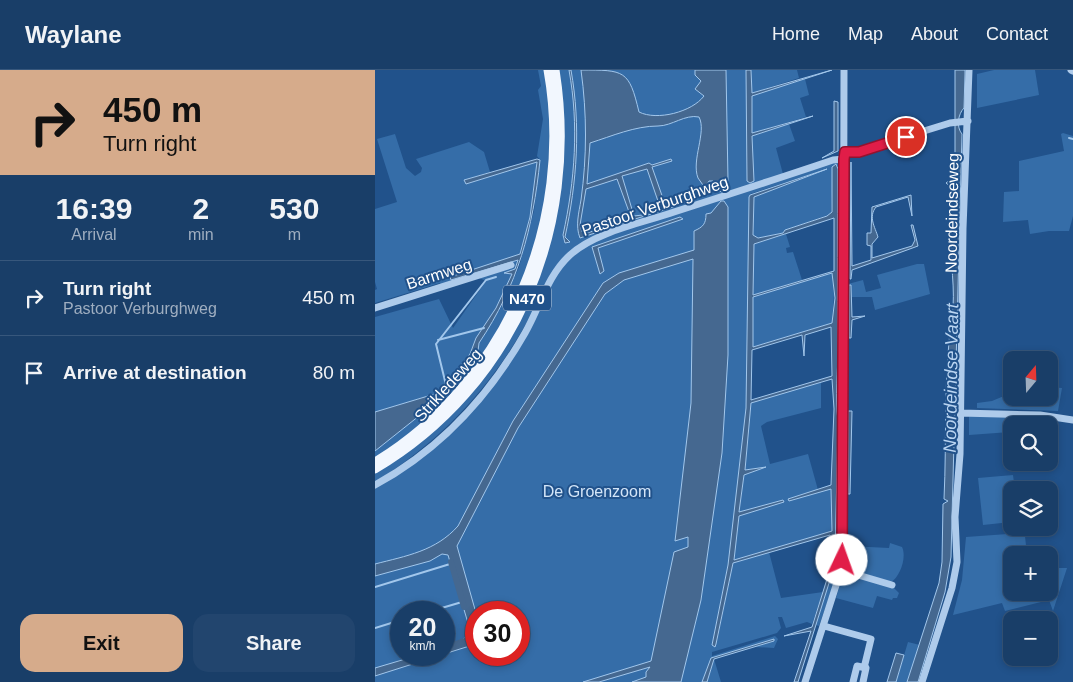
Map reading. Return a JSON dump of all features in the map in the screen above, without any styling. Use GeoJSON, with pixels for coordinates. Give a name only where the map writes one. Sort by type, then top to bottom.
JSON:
{"type":"FeatureCollection","features":[{"type":"Feature","properties":{"kind":"main road","name":"Strikledeweg"},"geometry":{"type":"LineString","coordinates":[[375,462],[428,422],[457,393],[487,355],[517,304],[541,241],[551,188],[554,112],[548,70]]}},
{"type":"Feature","properties":{"kind":"main road","name":"Strikledeweg"},"geometry":{"type":"LineString","coordinates":[[375,470],[409,447],[450,410],[493,359],[523,308],[547,244],[559,178],[561,130],[555,70]]}},
{"type":"Feature","properties":{"kind":"street"},"geometry":{"type":"LineString","coordinates":[[805,682],[841,570],[843,544],[844,70]]}},
{"type":"Feature","properties":{"kind":"street","name":"Noordeindseweg"},"geometry":{"type":"LineString","coordinates":[[923,682],[956,568],[956,483],[961,412],[964,201],[972,71]]}},
{"type":"Feature","properties":{"kind":"street","name":"Pastoor Verburghweg"},"geometry":{"type":"LineString","coordinates":[[375,485],[409,464],[443,437],[467,414],[516,348],[552,276],[564,260],[581,246],[591,240],[643,222],[845,155],[957,121],[968,121]]}},
{"type":"Feature","properties":{"kind":"street","name":"Barmweg"},"geometry":{"type":"LineString","coordinates":[[375,308],[511,265]]}},
{"type":"Feature","properties":{"kind":"street"},"geometry":{"type":"LineString","coordinates":[[961,412],[1040,415],[1073,420]]}},
{"type":"Feature","properties":{"kind":"street"},"geometry":{"type":"LineString","coordinates":[[841,570],[892,585]]}},
{"type":"Feature","properties":{"kind":"street"},"geometry":{"type":"LineString","coordinates":[[824,626],[871,639],[864,668],[866,668],[863,682]]}},
{"type":"Feature","properties":{"kind":"street"},"geometry":{"type":"LineString","coordinates":[[853,682],[857,666],[864,668]]}},
{"type":"Feature","properties":{"kind":"green space"},"geometry":{"type":"Polygon","coordinates":[[[538,70],[546,70],[551,99],[548,200],[522,289],[475,368],[428,420],[375,459],[375,451],[434,404],[478,351],[479,343],[501,307],[519,267],[534,211],[540,160],[537,156],[543,119],[538,90],[541,86],[538,70]]]}},
{"type":"Feature","properties":{"kind":"green space","name":"De Groenzoom"},"geometry":{"type":"Polygon","coordinates":[[[557,70],[749,70],[754,181],[752,136],[789,124],[795,141],[776,148],[783,174],[837,162],[841,165],[842,235],[837,239],[838,166],[833,168],[831,214],[785,230],[783,233],[756,238],[753,235],[754,197],[827,169],[750,194],[751,369],[742,479],[717,641],[733,563],[769,552],[781,598],[823,592],[812,624],[807,622],[786,628],[782,617],[778,617],[781,628],[777,633],[712,652],[712,656],[775,636],[778,639],[774,648],[755,647],[774,641],[774,639],[711,658],[704,682],[375,682],[375,488],[419,459],[501,374],[533,311],[502,362],[466,407],[423,447],[375,482],[375,471],[428,433],[540,271],[557,70]]]}},
{"type":"Feature","properties":{"kind":"green space"},"geometry":{"type":"Polygon","coordinates":[[[751,70],[797,70],[799,78],[752,93],[751,70]]]}},
{"type":"Feature","properties":{"kind":"green space"},"geometry":{"type":"Polygon","coordinates":[[[994,70],[1035,70],[1039,95],[977,108],[977,74],[994,70]]]}},
{"type":"Feature","properties":{"kind":"green space"},"geometry":{"type":"Polygon","coordinates":[[[805,79],[809,95],[800,98],[806,117],[752,133],[752,95],[805,79]]]}},
{"type":"Feature","properties":{"kind":"green space"},"geometry":{"type":"Polygon","coordinates":[[[395,134],[406,168],[415,176],[421,172],[422,168],[416,159],[469,142],[484,152],[490,172],[465,180],[466,184],[537,162],[530,217],[520,254],[513,257],[518,260],[515,269],[504,273],[512,274],[496,308],[476,338],[470,354],[438,393],[375,412],[375,317],[439,299],[453,328],[486,281],[479,278],[442,286],[440,283],[375,303],[375,290],[377,289],[375,282],[375,209],[397,202],[377,139],[395,134]]]}},
{"type":"Feature","properties":{"kind":"green space"},"geometry":{"type":"Polygon","coordinates":[[[1061,134],[1073,136],[1073,216],[1069,231],[1049,231],[1030,234],[1028,220],[1003,222],[1004,192],[1019,191],[1019,161],[1064,151],[1061,134]]]}},
{"type":"Feature","properties":{"kind":"green space"},"geometry":{"type":"Polygon","coordinates":[[[786,234],[790,247],[786,248],[787,253],[793,252],[802,280],[753,295],[754,244],[786,234]]]}},
{"type":"Feature","properties":{"kind":"green space"},"geometry":{"type":"Polygon","coordinates":[[[917,264],[924,264],[930,294],[875,310],[872,297],[852,297],[851,285],[848,284],[863,280],[866,292],[881,288],[877,275],[917,264]]]}},
{"type":"Feature","properties":{"kind":"green space"},"geometry":{"type":"Polygon","coordinates":[[[832,273],[834,295],[832,323],[752,347],[753,297],[832,273]]]}},
{"type":"Feature","properties":{"kind":"green space"},"geometry":{"type":"Polygon","coordinates":[[[821,381],[821,408],[767,422],[761,426],[770,464],[808,454],[818,490],[788,499],[831,489],[832,531],[734,560],[739,516],[757,508],[739,513],[744,475],[766,467],[745,470],[751,403],[821,381]]]}},
{"type":"Feature","properties":{"kind":"green space"},"geometry":{"type":"Polygon","coordinates":[[[1058,388],[1062,388],[1058,411],[977,408],[977,403],[992,401],[1003,396],[1003,406],[1058,406],[1058,388]]]}},
{"type":"Feature","properties":{"kind":"green space"},"geometry":{"type":"Polygon","coordinates":[[[969,416],[1003,416],[1003,433],[969,435],[969,416]]]}},
{"type":"Feature","properties":{"kind":"green space"},"geometry":{"type":"Polygon","coordinates":[[[837,452],[841,453],[841,548],[836,549],[837,452]]]}},
{"type":"Feature","properties":{"kind":"green space"},"geometry":{"type":"Polygon","coordinates":[[[1013,475],[1014,481],[1003,481],[1003,523],[983,525],[978,478],[1013,475]]]}},
{"type":"Feature","properties":{"kind":"green space"},"geometry":{"type":"Polygon","coordinates":[[[1003,534],[1003,536],[1025,536],[1026,546],[1003,546],[1003,601],[1045,601],[1005,611],[1002,603],[953,615],[962,580],[966,537],[1003,534]]]}},
{"type":"Feature","properties":{"kind":"green space"},"geometry":{"type":"Polygon","coordinates":[[[890,543],[902,547],[904,556],[900,571],[891,582],[848,569],[849,546],[889,548],[890,543]]]}},
{"type":"Feature","properties":{"kind":"green space"},"geometry":{"type":"Polygon","coordinates":[[[835,553],[840,555],[840,565],[819,626],[816,625],[834,567],[835,553]]]}},
{"type":"Feature","properties":{"kind":"green space"},"geometry":{"type":"Polygon","coordinates":[[[1058,568],[1067,568],[1058,596],[1058,568]]]}},
{"type":"Feature","properties":{"kind":"green space"},"geometry":{"type":"Polygon","coordinates":[[[846,573],[892,586],[899,593],[897,598],[892,600],[877,596],[873,608],[836,598],[843,574],[846,573]]]}},
{"type":"Feature","properties":{"kind":"green space"},"geometry":{"type":"Polygon","coordinates":[[[1049,601],[1056,601],[1053,611],[1049,601]]]}},
{"type":"Feature","properties":{"kind":"green space"},"geometry":{"type":"Polygon","coordinates":[[[908,642],[920,645],[907,682],[896,682],[908,642]]]}},
{"type":"Feature","properties":{"kind":"green space"},"geometry":{"type":"Polygon","coordinates":[[[714,659],[721,682],[707,682],[714,659]]]}},
{"type":"Feature","properties":{"kind":"water"},"geometry":{"type":"Polygon","coordinates":[[[569,70],[571,70],[574,91],[577,133],[575,175],[565,237],[570,242],[565,243],[563,235],[573,173],[575,132],[569,70]]]}},
{"type":"Feature","properties":{"kind":"water"},"geometry":{"type":"Polygon","coordinates":[[[581,70],[616,72],[623,75],[632,88],[639,112],[655,116],[674,113],[691,107],[704,96],[695,89],[701,81],[695,75],[695,70],[726,70],[728,181],[724,193],[715,189],[713,181],[709,181],[705,188],[698,178],[696,163],[701,130],[699,117],[689,117],[663,125],[624,132],[590,143],[587,184],[649,163],[652,165],[671,159],[672,161],[652,167],[666,207],[682,204],[655,213],[660,207],[647,169],[622,176],[634,216],[651,214],[632,220],[617,179],[586,189],[580,225],[584,234],[624,221],[625,223],[580,238],[578,214],[583,184],[585,151],[581,70]]]}},
{"type":"Feature","properties":{"kind":"water"},"geometry":{"type":"Polygon","coordinates":[[[746,70],[751,70],[752,93],[832,70],[752,96],[752,133],[813,116],[752,136],[754,181],[750,183],[747,181],[746,70]]]}},
{"type":"Feature","properties":{"kind":"water","name":"Noordeindse Vaart"},"geometry":{"type":"Polygon","coordinates":[[[955,70],[965,70],[965,74],[964,108],[960,114],[959,121],[959,128],[962,134],[951,557],[945,592],[918,682],[907,682],[939,583],[942,562],[943,504],[948,501],[944,499],[946,385],[953,296],[950,233],[952,192],[951,187],[946,183],[953,177],[955,164],[955,70]]]}},
{"type":"Feature","properties":{"kind":"water"},"geometry":{"type":"Polygon","coordinates":[[[834,101],[838,102],[838,151],[822,158],[834,151],[834,101]]]}},
{"type":"Feature","properties":{"kind":"water"},"geometry":{"type":"Polygon","coordinates":[[[537,159],[540,160],[537,185],[522,256],[504,300],[479,343],[478,351],[434,404],[375,451],[375,412],[438,393],[470,354],[476,338],[496,308],[512,274],[504,273],[515,269],[518,260],[451,280],[450,277],[520,254],[530,217],[537,162],[466,184],[464,180],[537,159]]]}},
{"type":"Feature","properties":{"kind":"water"},"geometry":{"type":"Polygon","coordinates":[[[851,162],[852,266],[871,260],[871,246],[867,245],[867,233],[871,233],[872,207],[911,195],[912,216],[908,197],[876,207],[873,214],[873,222],[878,237],[872,244],[872,258],[912,246],[915,240],[911,225],[913,225],[918,246],[852,270],[850,279],[851,162]]]}},
{"type":"Feature","properties":{"kind":"water"},"geometry":{"type":"Polygon","coordinates":[[[836,164],[838,169],[838,421],[835,564],[798,682],[794,682],[811,631],[784,636],[812,627],[832,563],[830,535],[733,563],[716,644],[715,647],[712,645],[728,565],[746,408],[749,197],[750,195],[827,169],[754,197],[753,235],[758,238],[783,233],[785,230],[827,216],[832,212],[832,167],[836,164]],[[834,218],[754,244],[753,295],[834,271],[834,218]],[[832,273],[753,297],[753,347],[832,323],[835,298],[832,273]],[[831,327],[805,335],[804,356],[802,335],[752,350],[751,400],[832,376],[831,327]],[[832,379],[751,403],[745,470],[766,467],[744,475],[739,512],[783,500],[784,502],[739,516],[734,560],[832,531],[831,489],[789,501],[788,499],[831,485],[834,409],[832,379]]]}},
{"type":"Feature","properties":{"kind":"water"},"geometry":{"type":"Polygon","coordinates":[[[721,201],[724,201],[728,207],[728,355],[722,453],[701,600],[681,682],[632,682],[646,677],[646,672],[650,667],[599,682],[583,682],[651,661],[674,552],[688,547],[688,537],[675,541],[691,403],[693,259],[624,280],[605,294],[518,428],[457,546],[473,601],[465,601],[465,613],[448,555],[442,554],[430,561],[375,576],[375,564],[430,547],[458,526],[513,421],[603,283],[619,273],[694,250],[694,231],[703,225],[706,214],[711,213],[721,201]]]}},
{"type":"Feature","properties":{"kind":"water"},"geometry":{"type":"Polygon","coordinates":[[[680,217],[683,219],[598,248],[604,271],[600,274],[592,247],[680,217]]]}},
{"type":"Feature","properties":{"kind":"water"},"geometry":{"type":"Polygon","coordinates":[[[849,285],[851,285],[852,317],[865,316],[852,320],[851,338],[849,338],[849,285]]]}},
{"type":"Feature","properties":{"kind":"water"},"geometry":{"type":"Polygon","coordinates":[[[848,411],[852,411],[850,494],[848,494],[848,411]]]}},
{"type":"Feature","properties":{"kind":"water"},"geometry":{"type":"Polygon","coordinates":[[[465,637],[465,647],[455,651],[455,644],[465,637]]]}},
{"type":"Feature","properties":{"kind":"water"},"geometry":{"type":"Polygon","coordinates":[[[774,639],[774,641],[714,659],[707,682],[702,682],[711,658],[774,639]]]}},
{"type":"Feature","properties":{"kind":"water"},"geometry":{"type":"Polygon","coordinates":[[[896,653],[904,655],[896,682],[887,682],[896,653]]]}},
{"type":"Feature","properties":{"kind":"water"},"geometry":{"type":"Polygon","coordinates":[[[390,664],[390,666],[406,666],[375,676],[375,668],[390,664]]]}},
{"type":"Feature","properties":{"kind":"waterway"},"geometry":{"type":"LineString","coordinates":[[1069,138],[1073,139]]}},
{"type":"Feature","properties":{"kind":"waterway"},"geometry":{"type":"LineString","coordinates":[[446,385],[436,344],[486,280],[496,277]]}},
{"type":"Feature","properties":{"kind":"waterway"},"geometry":{"type":"LineString","coordinates":[[438,340],[484,328]]}},
{"type":"Feature","properties":{"kind":"waterway"},"geometry":{"type":"LineString","coordinates":[[451,562],[464,607]]}},
{"type":"Feature","properties":{"kind":"waterway"},"geometry":{"type":"LineString","coordinates":[[375,587],[450,564]]}},
{"type":"Feature","properties":{"kind":"waterway"},"geometry":{"type":"LineString","coordinates":[[455,604],[462,602]]}},
{"type":"Feature","properties":{"kind":"waterway"},"geometry":{"type":"LineString","coordinates":[[375,628],[390,623]]}},
{"type":"Feature","properties":{"kind":"waterway"},"geometry":{"type":"LineString","coordinates":[[455,644],[465,641]]}},
{"type":"Feature","properties":{"kind":"route"},"geometry":{"type":"LineString","coordinates":[[842,560],[845,152],[859,152],[906,137]]}}]}
